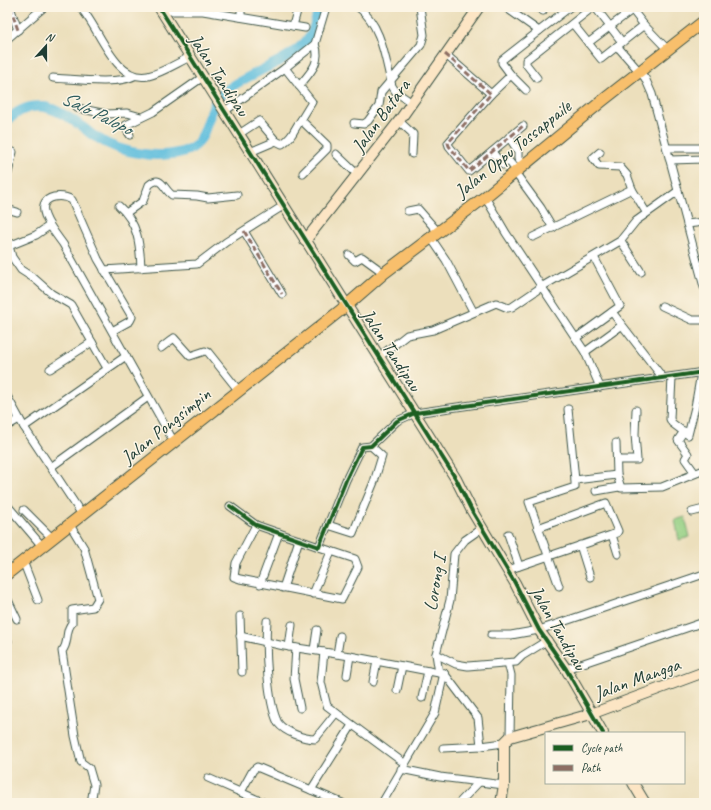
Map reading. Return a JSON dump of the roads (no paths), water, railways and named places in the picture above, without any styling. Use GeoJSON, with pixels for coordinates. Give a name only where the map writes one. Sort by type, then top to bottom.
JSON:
{"type":"FeatureCollection","features":[{"type":"Feature","properties":{"kind":"main road","name":"Jalan Oppu Tossappaile"},"geometry":{"type":"LineString","coordinates":[[346,306],[384,273],[485,197],[518,168],[640,71],[703,24]]}},
{"type":"Feature","properties":{"kind":"main road","name":"Jalan Pongsimpin"},"geometry":{"type":"LineString","coordinates":[[7,574],[346,306]]}},
{"type":"Feature","properties":{"kind":"street"},"geometry":{"type":"LineString","coordinates":[[10,7],[18,30]]}},
{"type":"Feature","properties":{"kind":"street"},"geometry":{"type":"LineString","coordinates":[[7,39],[44,7]]}},
{"type":"Feature","properties":{"kind":"street"},"geometry":{"type":"LineString","coordinates":[[80,7],[116,62],[134,76]]}},
{"type":"Feature","properties":{"kind":"street"},"geometry":{"type":"LineString","coordinates":[[240,17],[242,7]]}},
{"type":"Feature","properties":{"kind":"street"},"geometry":{"type":"LineString","coordinates":[[293,26],[298,7]]}},
{"type":"Feature","properties":{"kind":"street"},"geometry":{"type":"LineString","coordinates":[[299,86],[316,64],[318,54],[316,44],[326,7]]}},
{"type":"Feature","properties":{"kind":"street"},"geometry":{"type":"LineString","coordinates":[[358,7],[376,26],[390,81],[396,92],[412,103]]}},
{"type":"Feature","properties":{"kind":"street"},"geometry":{"type":"LineString","coordinates":[[354,123],[364,124],[368,121],[379,106],[381,92],[422,45],[424,35],[420,7]]}},
{"type":"Feature","properties":{"kind":"street","name":"Jalan Batara"},"geometry":{"type":"LineString","coordinates":[[305,241],[400,121],[479,7]]}},
{"type":"Feature","properties":{"kind":"street"},"geometry":{"type":"LineString","coordinates":[[505,7],[539,31]]}},
{"type":"Feature","properties":{"kind":"street"},"geometry":{"type":"LineString","coordinates":[[526,90],[511,75],[502,63],[502,60],[570,7]]}},
{"type":"Feature","properties":{"kind":"street"},"geometry":{"type":"LineString","coordinates":[[537,78],[525,60],[594,7],[610,26],[620,44],[645,78],[652,94],[702,274],[704,287]]}},
{"type":"Feature","properties":{"kind":"street"},"geometry":{"type":"LineString","coordinates":[[160,9],[203,11],[305,28]]}},
{"type":"Feature","properties":{"kind":"street","name":"Jalan Tandipau"},"geometry":{"type":"LineString","coordinates":[[160,9],[456,479],[482,528],[508,570],[539,630],[548,640],[602,732]]}},
{"type":"Feature","properties":{"kind":"street"},"geometry":{"type":"LineString","coordinates":[[588,43],[631,9],[668,50]]}},
{"type":"Feature","properties":{"kind":"street"},"geometry":{"type":"LineString","coordinates":[[573,24],[601,59],[644,25]]}},
{"type":"Feature","properties":{"kind":"street"},"geometry":{"type":"LineString","coordinates":[[223,110],[285,68],[316,44]]}},
{"type":"Feature","properties":{"kind":"street"},"geometry":{"type":"LineString","coordinates":[[445,54],[491,94]]}},
{"type":"Feature","properties":{"kind":"street"},"geometry":{"type":"LineString","coordinates":[[53,78],[100,80],[134,76],[146,77],[153,75],[190,56]]}},
{"type":"Feature","properties":{"kind":"street"},"geometry":{"type":"LineString","coordinates":[[239,134],[259,121],[276,141],[282,144],[290,138],[312,103],[285,68]]}},
{"type":"Feature","properties":{"kind":"street"},"geometry":{"type":"LineString","coordinates":[[511,75],[491,94],[448,144],[469,171],[523,126]]}},
{"type":"Feature","properties":{"kind":"street"},"geometry":{"type":"LineString","coordinates":[[130,135],[125,126],[153,112],[203,77]]}},
{"type":"Feature","properties":{"kind":"street"},"geometry":{"type":"LineString","coordinates":[[77,108],[107,114],[126,113],[141,117]]}},
{"type":"Feature","properties":{"kind":"street"},"geometry":{"type":"LineString","coordinates":[[301,120],[327,147],[303,173]]}},
{"type":"Feature","properties":{"kind":"street"},"geometry":{"type":"LineString","coordinates":[[400,121],[413,134],[412,154]]}},
{"type":"Feature","properties":{"kind":"street"},"geometry":{"type":"LineString","coordinates":[[509,137],[518,152],[518,168]]}},
{"type":"Feature","properties":{"kind":"street"},"geometry":{"type":"LineString","coordinates":[[250,152],[276,141]]}},
{"type":"Feature","properties":{"kind":"street"},"geometry":{"type":"LineString","coordinates":[[667,148],[704,148]]}},
{"type":"Feature","properties":{"kind":"street"},"geometry":{"type":"LineString","coordinates":[[7,177],[13,152]]}},
{"type":"Feature","properties":{"kind":"street"},"geometry":{"type":"LineString","coordinates":[[492,152],[503,165],[508,160],[518,168],[553,228]]}},
{"type":"Feature","properties":{"kind":"street"},"geometry":{"type":"LineString","coordinates":[[600,152],[593,158],[599,166],[620,167],[627,175],[632,189],[646,212]]}},
{"type":"Feature","properties":{"kind":"street"},"geometry":{"type":"LineString","coordinates":[[336,154],[358,175]]}},
{"type":"Feature","properties":{"kind":"street"},"geometry":{"type":"LineString","coordinates":[[670,160],[704,159]]}},
{"type":"Feature","properties":{"kind":"street"},"geometry":{"type":"LineString","coordinates":[[126,213],[142,203],[149,185],[158,181],[162,182],[172,195],[208,198],[237,195]]}},
{"type":"Feature","properties":{"kind":"street"},"geometry":{"type":"LineString","coordinates":[[533,237],[632,189]]}},
{"type":"Feature","properties":{"kind":"street"},"geometry":{"type":"LineString","coordinates":[[379,357],[404,337],[433,330],[496,303],[510,308],[543,286],[621,241],[634,222],[646,212],[678,191]]}},
{"type":"Feature","properties":{"kind":"street"},"geometry":{"type":"LineString","coordinates":[[112,331],[130,321],[132,317],[94,251],[72,200],[60,196],[47,200],[44,208],[49,226],[63,244],[174,442]]}},
{"type":"Feature","properties":{"kind":"street"},"geometry":{"type":"LineString","coordinates":[[485,197],[506,233],[543,286],[585,352],[600,387]]}},
{"type":"Feature","properties":{"kind":"street"},"geometry":{"type":"LineString","coordinates":[[118,206],[126,213],[139,237],[141,268]]}},
{"type":"Feature","properties":{"kind":"street"},"geometry":{"type":"LineString","coordinates":[[104,270],[197,264],[226,242],[284,206]]}},
{"type":"Feature","properties":{"kind":"street"},"geometry":{"type":"LineString","coordinates":[[7,209],[17,212]]}},
{"type":"Feature","properties":{"kind":"street"},"geometry":{"type":"LineString","coordinates":[[408,211],[418,209],[435,235],[473,312]]}},
{"type":"Feature","properties":{"kind":"street"},"geometry":{"type":"LineString","coordinates":[[687,224],[704,222]]}},
{"type":"Feature","properties":{"kind":"street"},"geometry":{"type":"LineString","coordinates":[[49,226],[36,235],[8,246],[12,257],[21,270],[52,294],[71,305],[107,368]]}},
{"type":"Feature","properties":{"kind":"street"},"geometry":{"type":"LineString","coordinates":[[244,231],[282,294]]}},
{"type":"Feature","properties":{"kind":"street"},"geometry":{"type":"LineString","coordinates":[[621,241],[641,272]]}},
{"type":"Feature","properties":{"kind":"street"},"geometry":{"type":"LineString","coordinates":[[348,255],[354,261],[362,257],[384,273]]}},
{"type":"Feature","properties":{"kind":"street"},"geometry":{"type":"LineString","coordinates":[[576,338],[612,312],[620,304],[594,257]]}},
{"type":"Feature","properties":{"kind":"street"},"geometry":{"type":"LineString","coordinates":[[662,306],[692,320],[704,320]]}},
{"type":"Feature","properties":{"kind":"street"},"geometry":{"type":"LineString","coordinates":[[612,312],[664,378]]}},
{"type":"Feature","properties":{"kind":"street"},"geometry":{"type":"LineString","coordinates":[[585,352],[622,326]]}},
{"type":"Feature","properties":{"kind":"street"},"geometry":{"type":"LineString","coordinates":[[161,348],[174,338],[190,356],[205,351],[208,352],[239,391]]}},
{"type":"Feature","properties":{"kind":"street"},"geometry":{"type":"LineString","coordinates":[[50,369],[92,342]]}},
{"type":"Feature","properties":{"kind":"street"},"geometry":{"type":"LineString","coordinates":[[24,427],[126,356]]}},
{"type":"Feature","properties":{"kind":"street"},"geometry":{"type":"LineString","coordinates":[[319,547],[346,480],[362,447],[371,446],[397,422],[415,413],[664,378],[702,373],[690,432],[688,435],[672,422],[670,418],[672,377]]}},
{"type":"Feature","properties":{"kind":"street"},"geometry":{"type":"LineString","coordinates":[[7,396],[19,419],[82,516]]}},
{"type":"Feature","properties":{"kind":"street"},"geometry":{"type":"LineString","coordinates":[[50,467],[148,397]]}},
{"type":"Feature","properties":{"kind":"street"},"geometry":{"type":"LineString","coordinates":[[559,586],[530,501],[575,487],[568,409]]}},
{"type":"Feature","properties":{"kind":"street"},"geometry":{"type":"LineString","coordinates":[[617,460],[637,460],[635,434],[636,410]]}},
{"type":"Feature","properties":{"kind":"street"},"geometry":{"type":"LineString","coordinates":[[7,426],[19,419]]}},
{"type":"Feature","properties":{"kind":"street"},"geometry":{"type":"LineString","coordinates":[[684,431],[678,440],[688,454],[685,459],[695,473]]}},
{"type":"Feature","properties":{"kind":"street"},"geometry":{"type":"LineString","coordinates":[[616,444],[619,487]]}},
{"type":"Feature","properties":{"kind":"street"},"geometry":{"type":"LineString","coordinates":[[328,525],[353,533],[374,482],[382,456],[371,446]]}},
{"type":"Feature","properties":{"kind":"street"},"geometry":{"type":"LineString","coordinates":[[596,491],[619,487],[662,487],[704,470]]}},
{"type":"Feature","properties":{"kind":"street"},"geometry":{"type":"LineString","coordinates":[[575,480],[618,475]]}},
{"type":"Feature","properties":{"kind":"street"},"geometry":{"type":"LineString","coordinates":[[508,570],[618,533],[606,503],[538,528]]}},
{"type":"Feature","properties":{"kind":"street"},"geometry":{"type":"LineString","coordinates":[[7,505],[42,546]]}},
{"type":"Feature","properties":{"kind":"street"},"geometry":{"type":"LineString","coordinates":[[230,506],[256,525],[355,560],[358,567],[342,599],[260,584],[234,577],[236,563],[256,525]]}},
{"type":"Feature","properties":{"kind":"street"},"geometry":{"type":"LineString","coordinates":[[692,512],[704,509]]}},
{"type":"Feature","properties":{"kind":"street"},"geometry":{"type":"LineString","coordinates":[[24,510],[52,538]]}},
{"type":"Feature","properties":{"kind":"street"},"geometry":{"type":"LineString","coordinates":[[70,525],[84,548],[98,599],[93,607],[82,610],[72,610],[72,623],[68,627],[66,646],[62,651],[74,736],[81,762],[83,765],[88,767],[94,785],[91,803]]}},
{"type":"Feature","properties":{"kind":"street","name":"Lorong I"},"geometry":{"type":"LineString","coordinates":[[436,654],[450,600],[454,554],[465,540],[482,528]]}},
{"type":"Feature","properties":{"kind":"street"},"geometry":{"type":"LineString","coordinates":[[260,584],[279,533]]}},
{"type":"Feature","properties":{"kind":"street"},"geometry":{"type":"LineString","coordinates":[[508,534],[519,566]]}},
{"type":"Feature","properties":{"kind":"street"},"geometry":{"type":"LineString","coordinates":[[612,534],[618,554]]}},
{"type":"Feature","properties":{"kind":"street"},"geometry":{"type":"LineString","coordinates":[[283,588],[299,540]]}},
{"type":"Feature","properties":{"kind":"street"},"geometry":{"type":"LineString","coordinates":[[580,545],[590,577]]}},
{"type":"Feature","properties":{"kind":"street"},"geometry":{"type":"LineString","coordinates":[[312,594],[331,552]]}},
{"type":"Feature","properties":{"kind":"street"},"geometry":{"type":"LineString","coordinates":[[24,561],[38,600]]}},
{"type":"Feature","properties":{"kind":"street"},"geometry":{"type":"LineString","coordinates":[[491,635],[511,635],[539,630],[704,574]]}},
{"type":"Feature","properties":{"kind":"street"},"geometry":{"type":"LineString","coordinates":[[7,598],[17,619]]}},
{"type":"Feature","properties":{"kind":"street"},"geometry":{"type":"LineString","coordinates":[[240,616],[242,672]]}},
{"type":"Feature","properties":{"kind":"street"},"geometry":{"type":"LineString","coordinates":[[267,622],[265,641],[271,693],[276,718],[280,725],[305,738],[315,739],[336,713]]}},
{"type":"Feature","properties":{"kind":"street"},"geometry":{"type":"LineString","coordinates":[[566,669],[704,622]]}},
{"type":"Feature","properties":{"kind":"street"},"geometry":{"type":"LineString","coordinates":[[292,624],[294,675],[300,708]]}},
{"type":"Feature","properties":{"kind":"street"},"geometry":{"type":"LineString","coordinates":[[314,650],[317,630]]}},
{"type":"Feature","properties":{"kind":"street"},"geometry":{"type":"LineString","coordinates":[[240,636],[292,648],[350,656],[441,673],[478,718],[481,746]]}},
{"type":"Feature","properties":{"kind":"street"},"geometry":{"type":"LineString","coordinates":[[337,654],[340,636]]}},
{"type":"Feature","properties":{"kind":"street"},"geometry":{"type":"LineString","coordinates":[[436,654],[461,665],[518,662],[522,656],[548,640]]}},
{"type":"Feature","properties":{"kind":"street"},"geometry":{"type":"LineString","coordinates":[[324,652],[321,682],[327,705],[402,766],[436,777],[504,785]]}},
{"type":"Feature","properties":{"kind":"street"},"geometry":{"type":"LineString","coordinates":[[382,803],[402,766],[421,740],[435,713],[441,673],[436,654]]}},
{"type":"Feature","properties":{"kind":"street"},"geometry":{"type":"LineString","coordinates":[[347,675],[350,656]]}},
{"type":"Feature","properties":{"kind":"street"},"geometry":{"type":"LineString","coordinates":[[373,682],[377,661]]}},
{"type":"Feature","properties":{"kind":"street"},"geometry":{"type":"LineString","coordinates":[[506,803],[501,803],[504,785],[511,675],[508,663]]}},
{"type":"Feature","properties":{"kind":"street"},"geometry":{"type":"LineString","coordinates":[[397,690],[402,666]]}},
{"type":"Feature","properties":{"kind":"street"},"geometry":{"type":"LineString","coordinates":[[422,698],[428,671]]}},
{"type":"Feature","properties":{"kind":"street","name":"Jalan Mangga"},"geometry":{"type":"LineString","coordinates":[[507,740],[592,714],[704,672]]}},
{"type":"Feature","properties":{"kind":"street"},"geometry":{"type":"LineString","coordinates":[[311,790],[352,725]]}},
{"type":"Feature","properties":{"kind":"street"},"geometry":{"type":"LineString","coordinates":[[443,748],[481,746],[507,740]]}},
{"type":"Feature","properties":{"kind":"street"},"geometry":{"type":"LineString","coordinates":[[241,792],[252,770],[257,767],[342,803]]}},
{"type":"Feature","properties":{"kind":"street"},"geometry":{"type":"LineString","coordinates":[[208,778],[265,803]]}},
{"type":"Feature","properties":{"kind":"street"},"geometry":{"type":"LineString","coordinates":[[459,803],[479,782]]}},
{"type":"Feature","properties":{"kind":"street"},"geometry":{"type":"LineString","coordinates":[[634,784],[645,803]]}},
{"type":"Feature","properties":{"kind":"waterway","name":"Salo Palopo"},"geometry":{"type":"LineString","coordinates":[[7,121],[17,113],[27,108],[36,106],[46,107],[65,115],[101,140],[125,150],[150,155],[175,154],[187,150],[198,143],[202,137],[210,114],[218,98],[224,92],[282,59],[303,45],[312,33],[319,7]]}}]}
